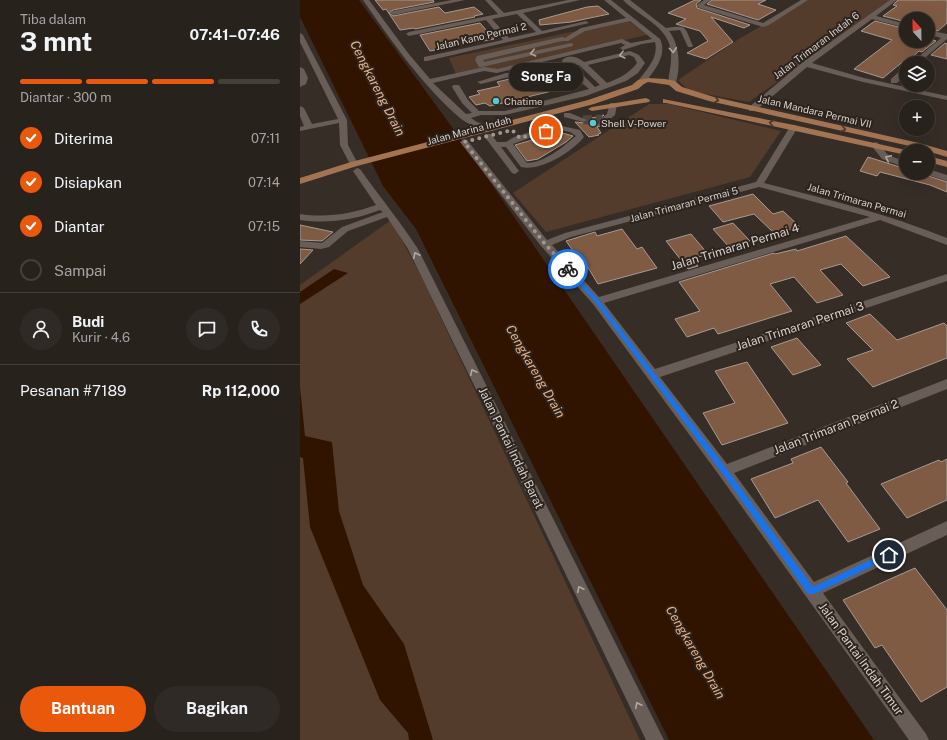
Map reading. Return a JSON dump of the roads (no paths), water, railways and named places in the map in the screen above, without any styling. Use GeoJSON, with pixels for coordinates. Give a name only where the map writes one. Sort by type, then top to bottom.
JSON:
{"type":"FeatureCollection","features":[{"type":"Feature","properties":{"kind":"main road","name":"Jalan Mandara Permai VII"},"geometry":{"type":"LineString","coordinates":[[638,85],[657,80],[706,98],[916,145],[947,154]]}},
{"type":"Feature","properties":{"kind":"main road"},"geometry":{"type":"LineString","coordinates":[[638,85],[633,90],[635,94],[656,101],[677,96],[675,86]]}},
{"type":"Feature","properties":{"kind":"main road","name":"Jalan Marina Indah"},"geometry":{"type":"LineString","coordinates":[[300,181],[332,175],[489,132],[607,97],[638,85]]}},
{"type":"Feature","properties":{"kind":"main road"},"geometry":{"type":"LineString","coordinates":[[607,97],[617,99],[614,104]]}},
{"type":"Feature","properties":{"kind":"main road","name":"Jalan Mandara Permai VII"},"geometry":{"type":"LineString","coordinates":[[656,101],[794,127],[899,150]]}},
{"type":"Feature","properties":{"kind":"main road","name":"Jalan Marina Indah"},"geometry":{"type":"LineString","coordinates":[[489,132],[512,130],[614,104],[656,101]]}},
{"type":"Feature","properties":{"kind":"main road"},"geometry":{"type":"LineString","coordinates":[[935,160],[947,164]]}},
{"type":"Feature","properties":{"kind":"main road","name":"Jalan Marina Indah"},"geometry":{"type":"LineString","coordinates":[[300,189],[332,175]]}},
{"type":"Feature","properties":{"kind":"street","name":"Jalan Pantai Indah Timur"},"geometry":{"type":"LineString","coordinates":[[366,0],[428,82],[462,116],[489,132]]}},
{"type":"Feature","properties":{"kind":"street"},"geometry":{"type":"LineString","coordinates":[[392,13],[462,0]]}},
{"type":"Feature","properties":{"kind":"street"},"geometry":{"type":"LineString","coordinates":[[488,0],[502,15]]}},
{"type":"Feature","properties":{"kind":"street"},"geometry":{"type":"LineString","coordinates":[[409,34],[577,0]]}},
{"type":"Feature","properties":{"kind":"street"},"geometry":{"type":"LineString","coordinates":[[607,0],[650,34],[659,43],[659,54],[654,64],[638,85]]}},
{"type":"Feature","properties":{"kind":"street"},"geometry":{"type":"LineString","coordinates":[[626,0],[664,30],[671,38],[674,49],[675,86]]}},
{"type":"Feature","properties":{"kind":"street"},"geometry":{"type":"LineString","coordinates":[[708,0],[699,6],[757,24],[767,24],[804,0]]}},
{"type":"Feature","properties":{"kind":"street","name":"Jalan Trimaran Indah 6"},"geometry":{"type":"LineString","coordinates":[[752,108],[806,64],[894,0]]}},
{"type":"Feature","properties":{"kind":"street"},"geometry":{"type":"LineString","coordinates":[[625,15],[641,11]]}},
{"type":"Feature","properties":{"kind":"street"},"geometry":{"type":"LineString","coordinates":[[518,12],[540,33]]}},
{"type":"Feature","properties":{"kind":"street","name":"Jalan Kano Permai 2"},"geometry":{"type":"LineString","coordinates":[[427,59],[616,16]]}},
{"type":"Feature","properties":{"kind":"street"},"geometry":{"type":"LineString","coordinates":[[871,17],[899,24]]}},
{"type":"Feature","properties":{"kind":"street"},"geometry":{"type":"LineString","coordinates":[[488,18],[507,40]]}},
{"type":"Feature","properties":{"kind":"street"},"geometry":{"type":"LineString","coordinates":[[569,42],[583,29],[631,19]]}},
{"type":"Feature","properties":{"kind":"street"},"geometry":{"type":"LineString","coordinates":[[664,30],[682,28],[690,46]]}},
{"type":"Feature","properties":{"kind":"street"},"geometry":{"type":"LineString","coordinates":[[575,61],[622,41],[650,34]]}},
{"type":"Feature","properties":{"kind":"street"},"geometry":{"type":"LineString","coordinates":[[935,34],[947,37]]}},
{"type":"Feature","properties":{"kind":"street"},"geometry":{"type":"LineString","coordinates":[[300,35],[343,120],[300,129]]}},
{"type":"Feature","properties":{"kind":"street"},"geometry":{"type":"LineString","coordinates":[[924,56],[947,37]]}},
{"type":"Feature","properties":{"kind":"street"},"geometry":{"type":"LineString","coordinates":[[483,67],[479,62],[480,58],[562,39],[569,42],[579,76],[596,90]]}},
{"type":"Feature","properties":{"kind":"street"},"geometry":{"type":"LineString","coordinates":[[622,41],[632,45]]}},
{"type":"Feature","properties":{"kind":"street"},"geometry":{"type":"LineString","coordinates":[[481,82],[575,61],[632,45],[659,43]]}},
{"type":"Feature","properties":{"kind":"street"},"geometry":{"type":"LineString","coordinates":[[300,55],[309,53]]}},
{"type":"Feature","properties":{"kind":"street"},"geometry":{"type":"LineString","coordinates":[[428,82],[483,67],[497,71],[630,53],[634,54],[640,59],[641,63],[623,80],[596,90],[501,114],[476,112],[462,116]]}},
{"type":"Feature","properties":{"kind":"street"},"geometry":{"type":"LineString","coordinates":[[575,61],[606,86]]}},
{"type":"Feature","properties":{"kind":"street"},"geometry":{"type":"LineString","coordinates":[[575,61],[596,90]]}},
{"type":"Feature","properties":{"kind":"street"},"geometry":{"type":"LineString","coordinates":[[806,64],[863,80],[947,98]]}},
{"type":"Feature","properties":{"kind":"street"},"geometry":{"type":"LineString","coordinates":[[300,69],[304,78],[302,84]]}},
{"type":"Feature","properties":{"kind":"street"},"geometry":{"type":"LineString","coordinates":[[894,81],[899,76]]}},
{"type":"Feature","properties":{"kind":"street"},"geometry":{"type":"LineString","coordinates":[[456,87],[462,94],[465,101],[476,112]]}},
{"type":"Feature","properties":{"kind":"street"},"geometry":{"type":"LineString","coordinates":[[444,99],[462,94]]}},
{"type":"Feature","properties":{"kind":"street"},"geometry":{"type":"LineString","coordinates":[[606,118],[610,115],[614,104]]}},
{"type":"Feature","properties":{"kind":"street"},"geometry":{"type":"LineString","coordinates":[[300,108],[309,127]]}},
{"type":"Feature","properties":{"kind":"street"},"geometry":{"type":"LineString","coordinates":[[567,115],[583,120]]}},
{"type":"Feature","properties":{"kind":"street","name":"Jalan Pantai Indah Timur"},"geometry":{"type":"LineString","coordinates":[[462,116],[464,139],[545,244],[597,301],[724,471],[920,740]]}},
{"type":"Feature","properties":{"kind":"street","name":"Jalan Pantai Indah Barat"},"geometry":{"type":"LineString","coordinates":[[343,120],[344,145],[362,166],[386,210],[413,249],[656,740]]}},
{"type":"Feature","properties":{"kind":"street"},"geometry":{"type":"LineString","coordinates":[[523,127],[530,135]]}},
{"type":"Feature","properties":{"kind":"street"},"geometry":{"type":"LineString","coordinates":[[759,184],[794,127]]}},
{"type":"Feature","properties":{"kind":"street"},"geometry":{"type":"LineString","coordinates":[[495,145],[508,144],[510,141],[558,128],[572,129],[577,132],[580,137],[557,154],[531,166],[524,166],[508,144]]}},
{"type":"Feature","properties":{"kind":"street"},"geometry":{"type":"LineString","coordinates":[[512,130],[520,138]]}},
{"type":"Feature","properties":{"kind":"street"},"geometry":{"type":"LineString","coordinates":[[489,132],[495,145],[515,171]]}},
{"type":"Feature","properties":{"kind":"street"},"geometry":{"type":"LineString","coordinates":[[875,145],[885,157],[899,162]]}},
{"type":"Feature","properties":{"kind":"street"},"geometry":{"type":"LineString","coordinates":[[935,174],[947,178]]}},
{"type":"Feature","properties":{"kind":"street","name":"Jalan Trimaran Permai"},"geometry":{"type":"LineString","coordinates":[[759,184],[880,217],[925,232],[947,242]]}},
{"type":"Feature","properties":{"kind":"street","name":"Jalan Trimaran Permai 5"},"geometry":{"type":"LineString","coordinates":[[545,244],[568,235],[759,184]]}},
{"type":"Feature","properties":{"kind":"street"},"geometry":{"type":"LineString","coordinates":[[300,217],[315,220],[336,220],[386,210]]}},
{"type":"Feature","properties":{"kind":"street"},"geometry":{"type":"LineString","coordinates":[[300,244],[325,245],[345,229],[386,210]]}},
{"type":"Feature","properties":{"kind":"street","name":"Jalan Trimaran Permai 4"},"geometry":{"type":"LineString","coordinates":[[597,301],[880,217]]}},
{"type":"Feature","properties":{"kind":"street","name":"Jalan Trimaran Permai 3"},"geometry":{"type":"LineString","coordinates":[[652,375],[947,277]]}},
{"type":"Feature","properties":{"kind":"street","name":"Jalan Trimaran Permai 2"},"geometry":{"type":"LineString","coordinates":[[724,471],[947,384]]}},
{"type":"Feature","properties":{"kind":"street"},"geometry":{"type":"LineString","coordinates":[[811,592],[947,528]]}},
{"type":"Feature","properties":{"kind":"water","name":"Cengkareng Drain"},"geometry":{"type":"Polygon","coordinates":[[[300,0],[359,0],[457,134],[874,740],[669,740],[416,229],[383,186],[300,17],[300,0]]]}},
{"type":"Feature","properties":{"kind":"water"},"geometry":{"type":"Polygon","coordinates":[[[334,269],[348,273],[300,304],[300,292],[334,269]]]}},
{"type":"Feature","properties":{"kind":"water"},"geometry":{"type":"Polygon","coordinates":[[[300,387],[305,436],[332,442],[339,511],[363,585],[404,644],[433,740],[409,740],[408,733],[380,700],[310,527],[303,458],[300,457],[300,387]]]}},
{"type":"Feature","properties":{"kind":"tunnel"},"geometry":{"type":"LineString","coordinates":[[577,73],[581,78]]}},
{"type":"Feature","properties":{"kind":"tunnel"},"geometry":{"type":"LineString","coordinates":[[601,119],[606,118]]}},
{"type":"Feature","properties":{"kind":"tunnel"},"geometry":{"type":"LineString","coordinates":[[583,120],[601,119]]}},
{"type":"Feature","properties":{"kind":"tunnel"},"geometry":{"type":"LineString","coordinates":[[596,120],[601,119]]}},
{"type":"Feature","properties":{"kind":"place","name":"Chatime"},"geometry":{"type":"Point","coordinates":[496,101]}},
{"type":"Feature","properties":{"kind":"place","name":"Shell V-Power"},"geometry":{"type":"Point","coordinates":[593,123]}},
{"type":"Feature","properties":{"kind":"place","name":"Song Fa"},"geometry":{"type":"Point","coordinates":[546,131]}}]}
